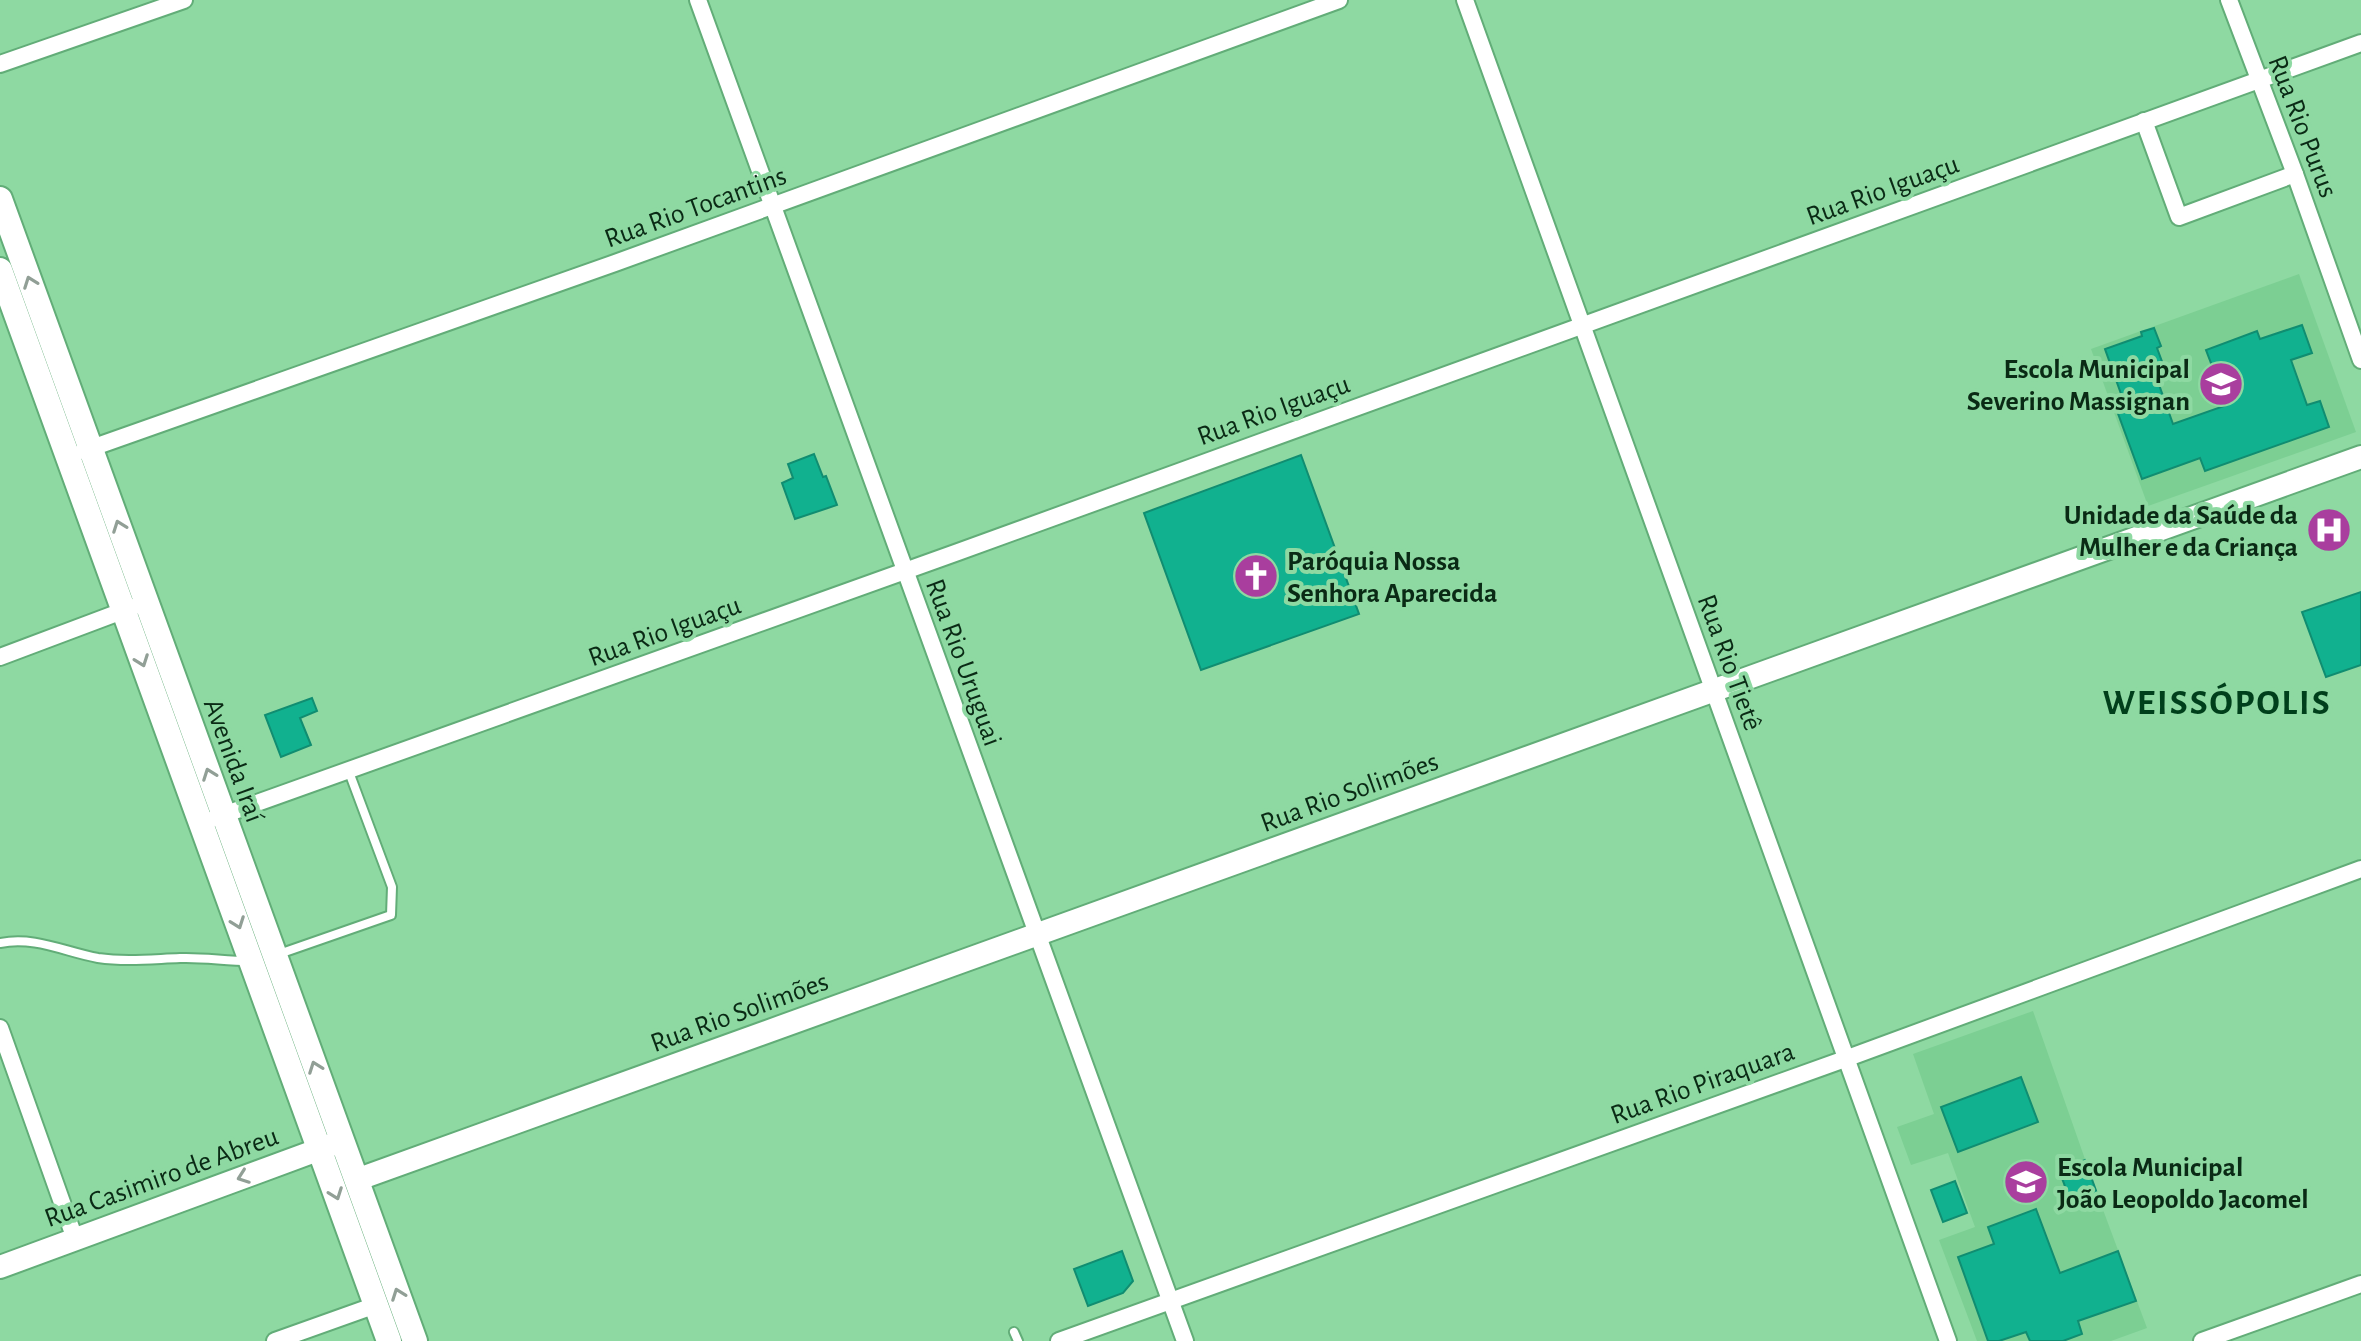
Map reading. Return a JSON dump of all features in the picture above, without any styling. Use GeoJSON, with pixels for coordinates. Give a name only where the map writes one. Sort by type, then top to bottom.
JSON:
{"type":"FeatureCollection","features":[{"type":"Feature","properties":{"kind":"main road","name":"Avenida Iraí"},"geometry":{"type":"LineString","coordinates":[[0,199],[79,452],[331,1145],[389,1341]]}},
{"type":"Feature","properties":{"kind":"main road","name":"Avenida Iraí"},"geometry":{"type":"LineString","coordinates":[[0,270],[79,452]]}},
{"type":"Feature","properties":{"kind":"main road","name":"Avenida Iraí"},"geometry":{"type":"LineString","coordinates":[[331,1145],[356,1180],[415,1341]]}},
{"type":"Feature","properties":{"kind":"street"},"geometry":{"type":"LineString","coordinates":[[0,64],[184,0]]}},
{"type":"Feature","properties":{"kind":"street","name":"Rua Rio Uruguai"},"geometry":{"type":"LineString","coordinates":[[698,0],[1185,1341]]}},
{"type":"Feature","properties":{"kind":"street","name":"Rua Rio Tocantins"},"geometry":{"type":"LineString","coordinates":[[79,452],[1339,0]]}},
{"type":"Feature","properties":{"kind":"street","name":"Rua Rio Tietê"},"geometry":{"type":"LineString","coordinates":[[1465,0],[1948,1341]]}},
{"type":"Feature","properties":{"kind":"street","name":"Rua Rio Purus"},"geometry":{"type":"LineString","coordinates":[[2229,0],[2361,360]]}},
{"type":"Feature","properties":{"kind":"street","name":"Rua Rio Iguaçu"},"geometry":{"type":"LineString","coordinates":[[212,819],[2361,43]]}},
{"type":"Feature","properties":{"kind":"street"},"geometry":{"type":"LineString","coordinates":[[2144,121],[2179,217],[2295,174]]}},
{"type":"Feature","properties":{"kind":"street","name":"Rua Rio Solimões"},"geometry":{"type":"LineString","coordinates":[[356,1180],[2361,457]]}},
{"type":"Feature","properties":{"kind":"street"},"geometry":{"type":"LineString","coordinates":[[0,657],[135,605]]}},
{"type":"Feature","properties":{"kind":"street","name":"Rua Rio Piraquara"},"geometry":{"type":"LineString","coordinates":[[1059,1341],[1845,1059],[2361,869]]}},
{"type":"Feature","properties":{"kind":"street"},"geometry":{"type":"LineString","coordinates":[[0,1028],[75,1239]]}},
{"type":"Feature","properties":{"kind":"street","name":"Rua Casimiro de Abreu"},"geometry":{"type":"LineString","coordinates":[[0,1267],[331,1145]]}},
{"type":"Feature","properties":{"kind":"street"},"geometry":{"type":"LineString","coordinates":[[2202,1341],[2361,1284]]}},
{"type":"Feature","properties":{"kind":"street"},"geometry":{"type":"LineString","coordinates":[[275,1341],[376,1305]]}},
{"type":"Feature","properties":{"kind":"lane"},"geometry":{"type":"LineString","coordinates":[[0,943],[34,942],[97,958],[134,961],[263,958],[391,915],[392,887],[349,772]]}},
{"type":"Feature","properties":{"kind":"shaded area","name":"Escola Municipal Severino Massignan"},"geometry":{"type":"Polygon","coordinates":[[[2299,274],[2356,432],[2148,506],[2091,349],[2299,274]]]}},
{"type":"Feature","properties":{"kind":"shaded area","name":"Escola Municipal João Leopoldo Jacomel"},"geometry":{"type":"Polygon","coordinates":[[[2033,1011],[2147,1328],[2111,1341],[1977,1341],[1939,1240],[1975,1227],[1948,1153],[1911,1165],[1897,1127],[1934,1114],[1913,1054],[2033,1011]]]}},
{"type":"Feature","properties":{"kind":"building"},"geometry":{"type":"Polygon","coordinates":[[[2302,325],[2312,353],[2291,360],[2307,405],[2320,401],[2329,427],[2205,471],[2200,458],[2142,479],[2116,408],[2125,405],[2105,349],[2142,336],[2141,332],[2154,328],[2161,346],[2157,348],[2167,375],[2157,379],[2173,424],[2227,405],[2206,350],[2257,331],[2260,339],[2302,325]]]}},
{"type":"Feature","properties":{"kind":"building"},"geometry":{"type":"Polygon","coordinates":[[[814,454],[837,505],[795,519],[782,483],[793,478],[788,464],[814,454]]]}},
{"type":"Feature","properties":{"kind":"building","name":"Paróquia Nossa Senhora Aparecida"},"geometry":{"type":"Polygon","coordinates":[[[1301,455],[1359,614],[1201,670],[1144,513],[1301,455]]]}},
{"type":"Feature","properties":{"kind":"building"},"geometry":{"type":"Polygon","coordinates":[[[2361,592],[2361,665],[2326,677],[2302,612],[2361,592]]]}},
{"type":"Feature","properties":{"kind":"building"},"geometry":{"type":"Polygon","coordinates":[[[312,698],[317,711],[300,718],[311,745],[281,757],[265,715],[312,698]]]}},
{"type":"Feature","properties":{"kind":"building"},"geometry":{"type":"Polygon","coordinates":[[[2021,1077],[2038,1122],[1958,1152],[1941,1107],[2021,1077]]]}},
{"type":"Feature","properties":{"kind":"building"},"geometry":{"type":"Polygon","coordinates":[[[2085,1160],[2099,1199],[2073,1208],[2059,1170],[2085,1160]]]}},
{"type":"Feature","properties":{"kind":"building"},"geometry":{"type":"Polygon","coordinates":[[[1955,1181],[1967,1213],[1943,1222],[1931,1190],[1955,1181]]]}},
{"type":"Feature","properties":{"kind":"building"},"geometry":{"type":"Polygon","coordinates":[[[2036,1209],[2060,1273],[2118,1251],[2136,1301],[2078,1321],[2082,1334],[2063,1341],[2030,1341],[2026,1332],[1999,1341],[1988,1341],[1958,1257],[1994,1244],[1988,1227],[2036,1209]]]}},
{"type":"Feature","properties":{"kind":"building"},"geometry":{"type":"Polygon","coordinates":[[[1122,1251],[1133,1281],[1123,1293],[1088,1306],[1074,1269],[1122,1251]]]}},
{"type":"Feature","properties":{"kind":"place","name":"Escola Municipal Severino Massignan"},"geometry":{"type":"Point","coordinates":[2221,384]}},
{"type":"Feature","properties":{"kind":"place","name":"Unidade da Saúde da Mulher e da Criança"},"geometry":{"type":"Point","coordinates":[2329,530]}},
{"type":"Feature","properties":{"kind":"place","name":"Paróquia Nossa Senhora Aparecida"},"geometry":{"type":"Point","coordinates":[1256,576]}},
{"type":"Feature","properties":{"kind":"place","name":"Escola Municipal João Leopoldo Jacomel"},"geometry":{"type":"Point","coordinates":[2026,1182]}},
{"type":"Feature","properties":{"kind":"district","name":"WEISSÓPOLIS"},"geometry":{"type":"Point","coordinates":[2217,701]}}]}
